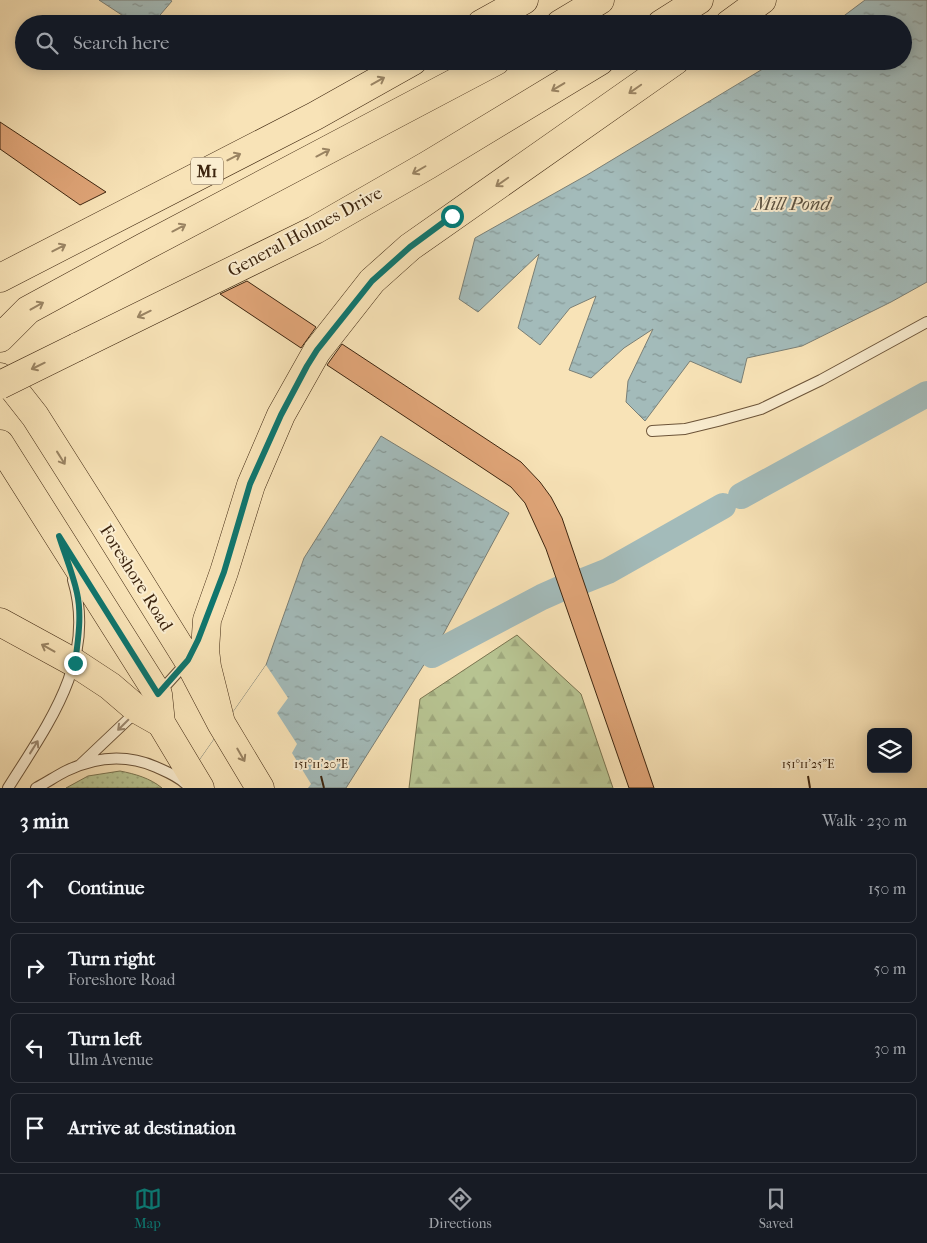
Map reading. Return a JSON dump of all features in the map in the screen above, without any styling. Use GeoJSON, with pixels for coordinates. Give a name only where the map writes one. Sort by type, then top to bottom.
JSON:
{"type":"FeatureCollection","features":[{"type":"Feature","properties":{"kind":"main road"},"geometry":{"type":"LineString","coordinates":[[497,15],[524,0]]}},
{"type":"Feature","properties":{"kind":"main road"},"geometry":{"type":"LineString","coordinates":[[575,15],[600,0]]}},
{"type":"Feature","properties":{"kind":"main road"},"geometry":{"type":"LineString","coordinates":[[675,15],[699,0]]}},
{"type":"Feature","properties":{"kind":"main road"},"geometry":{"type":"LineString","coordinates":[[741,15],[762,0]]}},
{"type":"Feature","properties":{"kind":"main road","name":"M1"},"geometry":{"type":"LineString","coordinates":[[0,278],[315,116],[398,70]]}},
{"type":"Feature","properties":{"kind":"main road"},"geometry":{"type":"LineString","coordinates":[[0,338],[28,310],[479,70]]}},
{"type":"Feature","properties":{"kind":"main road","name":"General Holmes Drive"},"geometry":{"type":"LineString","coordinates":[[0,385],[315,230],[428,165],[585,70]]}},
{"type":"Feature","properties":{"kind":"main road"},"geometry":{"type":"LineString","coordinates":[[222,722],[207,667],[206,620],[224,572],[250,484],[281,415],[317,350],[372,281],[410,247],[662,70]]}},
{"type":"Feature","properties":{"kind":"main road","name":"Foreshore Road"},"geometry":{"type":"LineString","coordinates":[[0,377],[12,388],[34,416],[188,660],[260,788]]}},
{"type":"Feature","properties":{"kind":"main road"},"geometry":{"type":"LineString","coordinates":[[0,444],[59,536],[190,780]]}},
{"type":"Feature","properties":{"kind":"main road"},"geometry":{"type":"LineString","coordinates":[[0,622],[75,663],[110,686],[151,706]]}},
{"type":"Feature","properties":{"kind":"lane"},"geometry":{"type":"LineString","coordinates":[[652,431],[685,429],[762,409],[821,380],[927,322]]}},
{"type":"Feature","properties":{"kind":"lane"},"geometry":{"type":"LineString","coordinates":[[8,788],[51,720],[68,684],[75,663],[79,612],[77,593],[59,536]]}},
{"type":"Feature","properties":{"kind":"lane"},"geometry":{"type":"LineString","coordinates":[[80,765],[151,706],[188,660],[206,620]]}},
{"type":"Feature","properties":{"kind":"lane"},"geometry":{"type":"LineString","coordinates":[[36,788],[80,765],[99,759],[128,758],[190,780]]}},
{"type":"Feature","properties":{"kind":"green space"},"geometry":{"type":"Polygon","coordinates":[[[517,635],[581,694],[613,788],[409,788],[420,699],[517,635]]]}},
{"type":"Feature","properties":{"kind":"green space"},"geometry":{"type":"Polygon","coordinates":[[[120,771],[142,777],[162,788],[66,788],[88,776],[120,771]]]}},
{"type":"Feature","properties":{"kind":"water"},"geometry":{"type":"Polygon","coordinates":[[[99,0],[172,1],[160,15],[122,15],[99,0]]]}},
{"type":"Feature","properties":{"kind":"water","name":"Mill Pond"},"geometry":{"type":"Polygon","coordinates":[[[865,0],[927,0],[927,282],[802,346],[747,358],[741,383],[690,361],[645,421],[626,402],[628,381],[653,329],[624,348],[591,378],[569,370],[596,296],[570,308],[540,345],[518,328],[539,254],[478,312],[459,299],[475,238],[587,175],[761,70],[912,70],[912,15],[845,15],[865,0]]]}},
{"type":"Feature","properties":{"kind":"water"},"geometry":{"type":"Polygon","coordinates":[[[381,436],[509,513],[432,655],[425,663],[346,788],[180,788],[266,665],[304,558],[381,436]]]}},
{"type":"Feature","properties":{"kind":"pier"},"geometry":{"type":"Polygon","coordinates":[[[266,665],[288,698],[277,713],[297,744],[292,753],[311,784],[308,788],[180,788],[266,665]]]}},
{"type":"Feature","properties":{"kind":"building"},"geometry":{"type":"Polygon","coordinates":[[[0,122],[106,192],[80,205],[0,149],[0,122]]]}},
{"type":"Feature","properties":{"kind":"building"},"geometry":{"type":"Polygon","coordinates":[[[247,281],[316,327],[301,348],[220,294],[247,281]]]}},
{"type":"Feature","properties":{"kind":"building"},"geometry":{"type":"Polygon","coordinates":[[[342,344],[521,462],[551,497],[562,518],[654,788],[629,788],[546,549],[525,503],[511,487],[327,365],[342,344]]]}},
{"type":"Feature","properties":{"kind":"waterway"},"geometry":{"type":"LineString","coordinates":[[741,496],[927,394]]}},
{"type":"Feature","properties":{"kind":"waterway"},"geometry":{"type":"LineString","coordinates":[[583,581],[608,571],[723,506]]}},
{"type":"Feature","properties":{"kind":"waterway"},"geometry":{"type":"LineString","coordinates":[[432,655],[560,589]]}},
{"type":"Feature","properties":{"kind":"route"},"geometry":{"type":"LineString","coordinates":[[75,663],[79,612],[77,593],[59,536],[158,694],[188,660],[198,640],[224,572],[250,484],[281,415],[307,366],[317,350],[372,281],[410,247],[452,216]]}}]}
